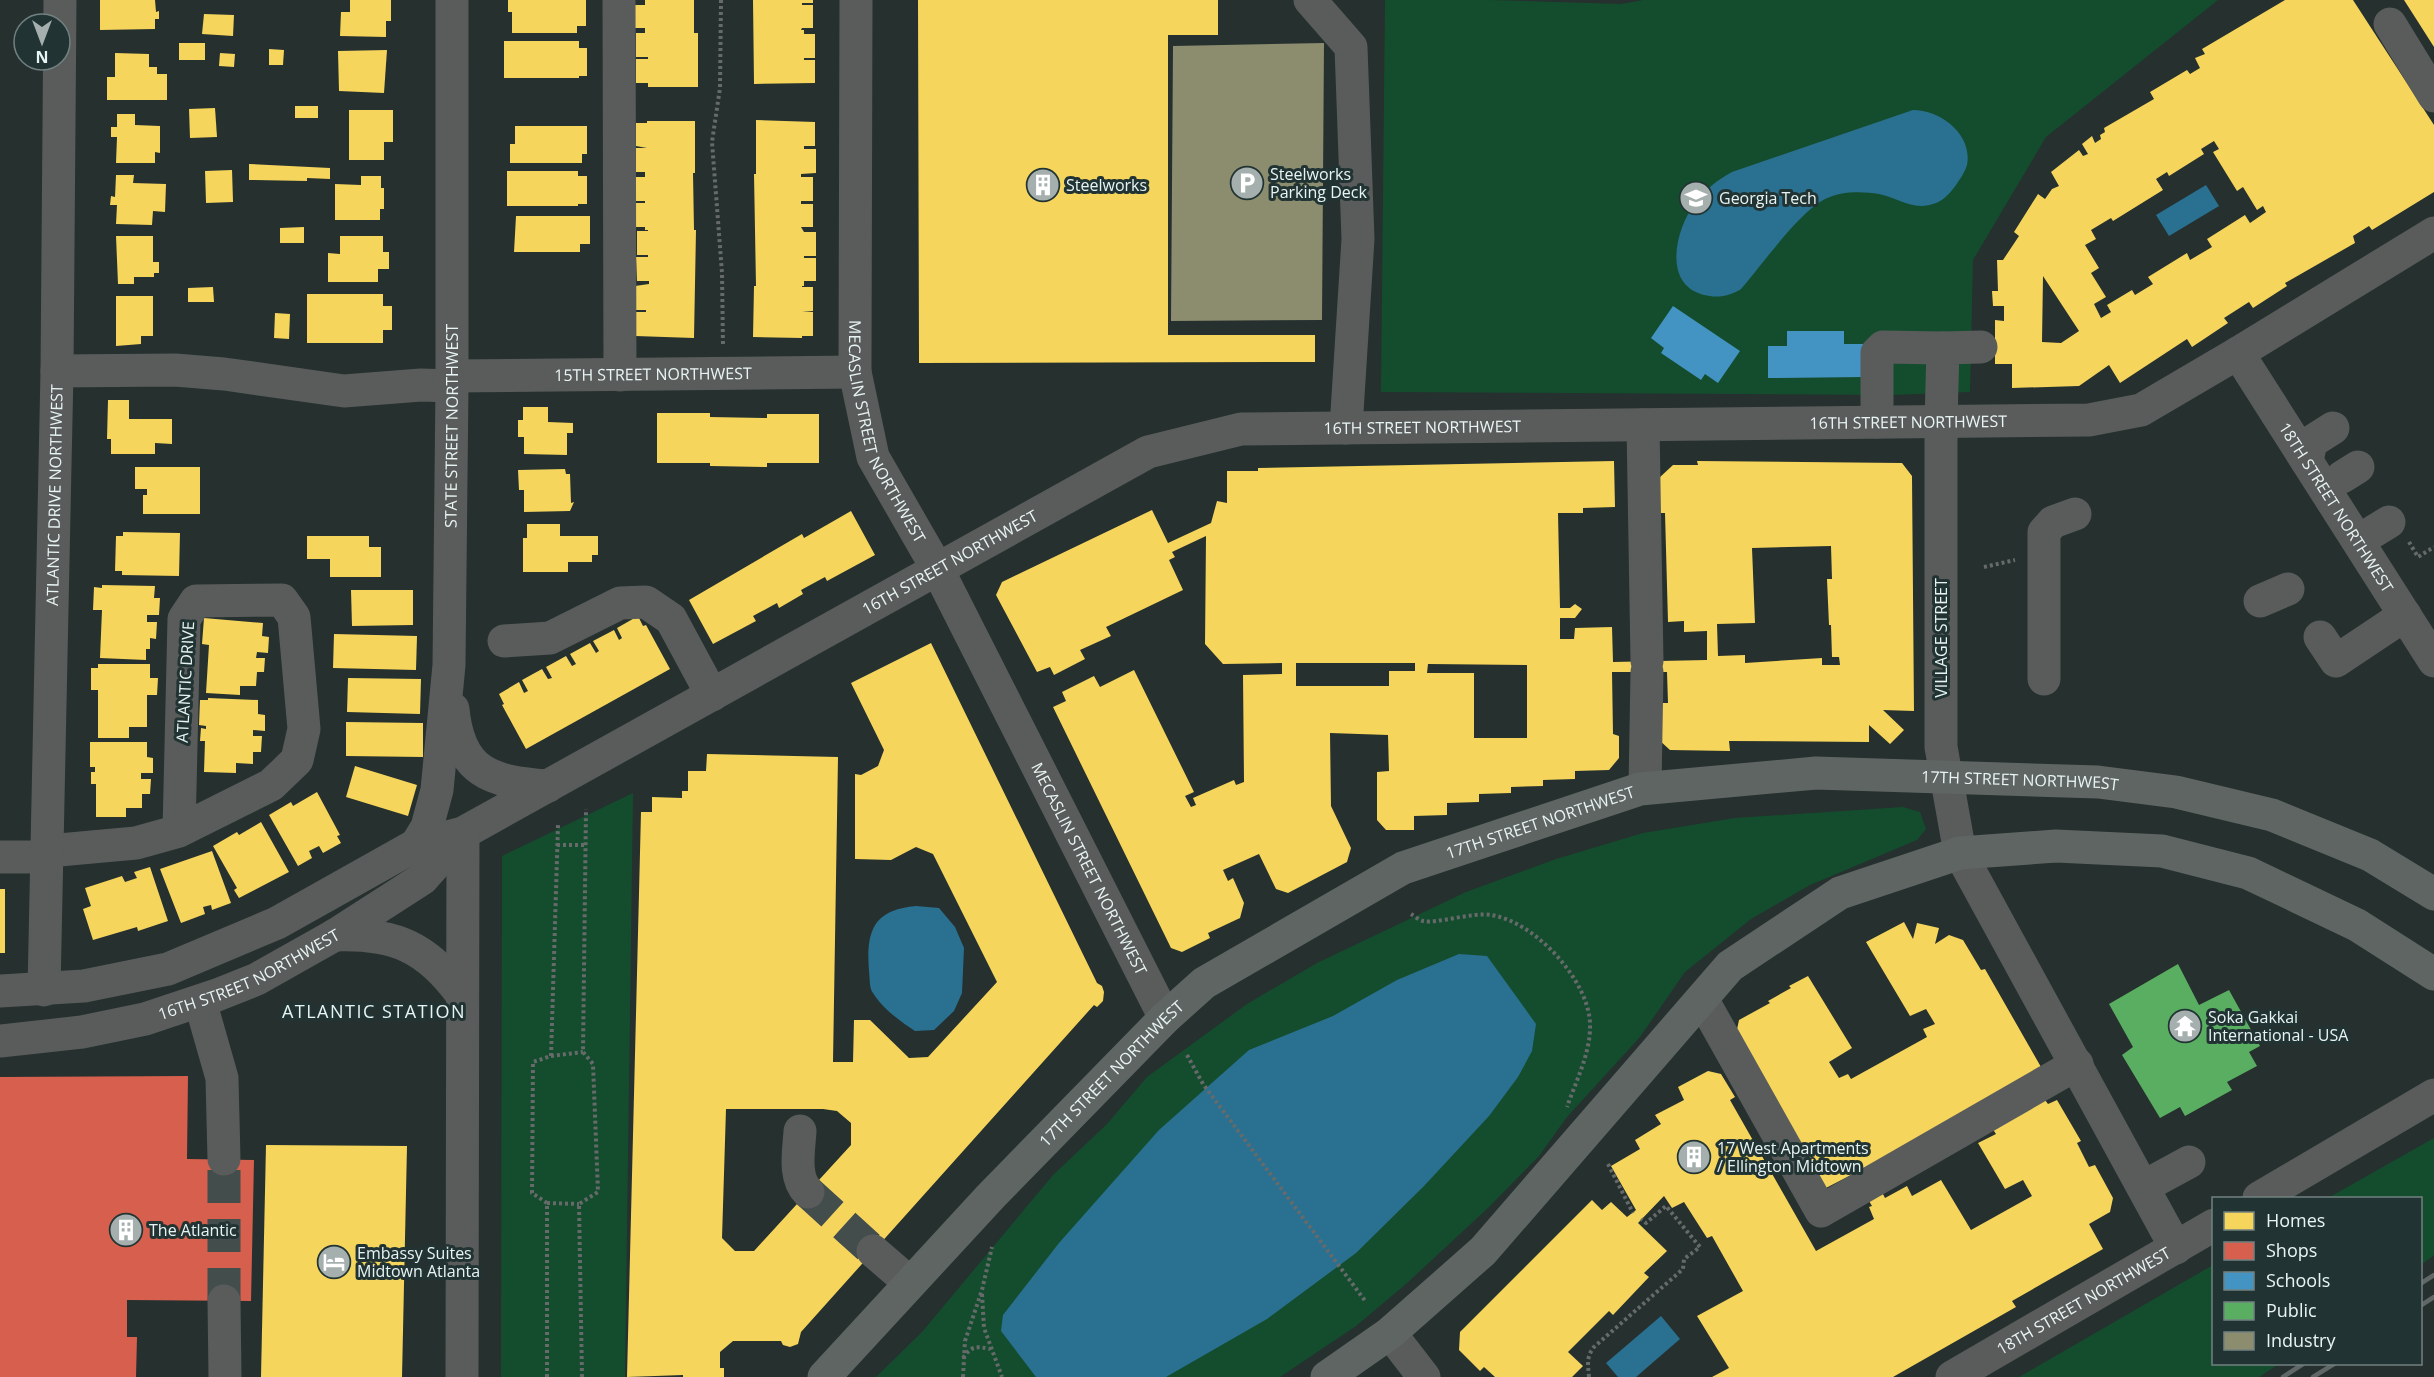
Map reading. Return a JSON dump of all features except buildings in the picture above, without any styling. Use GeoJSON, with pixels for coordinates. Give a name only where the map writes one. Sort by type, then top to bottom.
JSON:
{"type":"FeatureCollection","features":[{"type":"Feature","properties":{"kind":"main road","name":"17TH STREET NORTHWEST"},"geometry":{"type":"LineString","coordinates":[[824,1377],[991,1196],[1165,1018],[1204,983],[1403,868],[1645,788],[1816,773],[2098,782],[2176,792],[2272,815],[2370,855],[2434,894]]}},
{"type":"Feature","properties":{"kind":"main road"},"geometry":{"type":"LineString","coordinates":[[1327,1377],[1390,1333],[1483,1251],[1730,966],[1840,893],[1960,853],[2056,846],[2162,851],[2248,873],[2358,925],[2434,974]]}},
{"type":"Feature","properties":{"kind":"street","name":"ATLANTIC DRIVE NORTHWEST"},"geometry":{"type":"LineString","coordinates":[[44,990],[57,371],[60,0]]}},
{"type":"Feature","properties":{"kind":"street","name":"STATE STREET NORTHWEST"},"geometry":{"type":"LineString","coordinates":[[416,845],[427,827],[437,790],[449,666],[452,0]]}},
{"type":"Feature","properties":{"kind":"street"},"geometry":{"type":"LineString","coordinates":[[619,0],[620,375]]}},
{"type":"Feature","properties":{"kind":"street","name":"MECASLIN STREET NORTHWEST"},"geometry":{"type":"LineString","coordinates":[[856,0],[855,372],[873,457],[938,570],[1165,1018]]}},
{"type":"Feature","properties":{"kind":"street"},"geometry":{"type":"LineString","coordinates":[[1310,0],[1351,47],[1358,239],[1346,428]]}},
{"type":"Feature","properties":{"kind":"street"},"geometry":{"type":"LineString","coordinates":[[2390,24],[2434,96]]}},
{"type":"Feature","properties":{"kind":"street","name":"16TH STREET NORTHWEST"},"geometry":{"type":"LineString","coordinates":[[0,991],[44,990],[125,980],[168,969],[277,922],[416,845],[463,833],[1148,452],[1241,429],[2090,420],[2141,410],[2434,233]]}},
{"type":"Feature","properties":{"kind":"street"},"geometry":{"type":"LineString","coordinates":[[1877,422],[1877,353],[1883,347],[1981,347]]}},
{"type":"Feature","properties":{"kind":"street","name":"VILLAGE STREET"},"geometry":{"type":"LineString","coordinates":[[1943,348],[1941,747],[1960,853],[2176,1248]]}},
{"type":"Feature","properties":{"kind":"street","name":"18TH STREET NORTHWEST"},"geometry":{"type":"LineString","coordinates":[[2238,353],[2434,661]]}},
{"type":"Feature","properties":{"kind":"street","name":"15TH STREET NORTHWEST"},"geometry":{"type":"LineString","coordinates":[[57,371],[175,370],[224,374],[344,391],[452,381],[620,375],[855,372]]}},
{"type":"Feature","properties":{"kind":"street"},"geometry":{"type":"LineString","coordinates":[[1643,425],[1647,667],[1645,788]]}},
{"type":"Feature","properties":{"kind":"street"},"geometry":{"type":"LineString","coordinates":[[2307,461],[2311,441],[2333,428]]}},
{"type":"Feature","properties":{"kind":"street"},"geometry":{"type":"LineString","coordinates":[[2044,679],[2044,532],[2053,522],[2075,514]]}},
{"type":"Feature","properties":{"kind":"street"},"geometry":{"type":"LineString","coordinates":[[2358,541],[2389,522]]}},
{"type":"Feature","properties":{"kind":"street","name":"ATLANTIC DRIVE"},"geometry":{"type":"LineString","coordinates":[[0,857],[48,854],[136,843],[179,831],[271,785],[297,760],[304,729],[294,617],[282,600],[196,601],[184,620],[179,831]]}},
{"type":"Feature","properties":{"kind":"street"},"geometry":{"type":"LineString","coordinates":[[504,641],[550,638],[620,603],[646,602],[671,619],[712,695]]}},
{"type":"Feature","properties":{"kind":"street"},"geometry":{"type":"LineString","coordinates":[[2320,637],[2336,662],[2405,615]]}},
{"type":"Feature","properties":{"kind":"street"},"geometry":{"type":"LineString","coordinates":[[449,666],[455,726],[464,753],[488,775],[508,782],[548,786]]}},
{"type":"Feature","properties":{"kind":"street"},"geometry":{"type":"LineString","coordinates":[[462,1377],[463,833]]}},
{"type":"Feature","properties":{"kind":"street","name":"16TH STREET NORTHWEST"},"geometry":{"type":"LineString","coordinates":[[0,1041],[114,1026],[200,1001],[257,979],[335,936],[422,879],[463,833]]}},
{"type":"Feature","properties":{"kind":"street"},"geometry":{"type":"LineString","coordinates":[[335,936],[373,937],[396,941],[418,950],[434,962],[462,995]]}},
{"type":"Feature","properties":{"kind":"street"},"geometry":{"type":"LineString","coordinates":[[1702,999],[1821,1211],[2077,1064]]}},
{"type":"Feature","properties":{"kind":"street"},"geometry":{"type":"LineString","coordinates":[[200,1001],[222,1078],[224,1159]]}},
{"type":"Feature","properties":{"kind":"street"},"geometry":{"type":"LineString","coordinates":[[2261,1197],[2420,1094]]}},
{"type":"Feature","properties":{"kind":"street"},"geometry":{"type":"LineString","coordinates":[[800,1131],[798,1172],[802,1186],[808,1192]]}},
{"type":"Feature","properties":{"kind":"street"},"geometry":{"type":"LineString","coordinates":[[2143,1187],[2189,1162]]}},
{"type":"Feature","properties":{"kind":"street","name":"18TH STREET NORTHWEST"},"geometry":{"type":"LineString","coordinates":[[1952,1377],[2212,1226]]}},
{"type":"Feature","properties":{"kind":"street"},"geometry":{"type":"LineString","coordinates":[[873,1251],[910,1283]]}},
{"type":"Feature","properties":{"kind":"street"},"geometry":{"type":"LineString","coordinates":[[224,1301],[225,1377]]}},
{"type":"Feature","properties":{"kind":"street"},"geometry":{"type":"LineString","coordinates":[[1390,1333],[1424,1377]]}},
{"type":"Feature","properties":{"kind":"path"},"geometry":{"type":"LineString","coordinates":[[722,0],[720,88],[712,142],[722,273],[724,374]]}},
{"type":"Feature","properties":{"kind":"path"},"geometry":{"type":"LineString","coordinates":[[1984,567],[2000,565],[2022,556]]}},
{"type":"Feature","properties":{"kind":"path"},"geometry":{"type":"LineString","coordinates":[[583,1052],[551,1056],[533,1062],[531,1193],[547,1203],[579,1204],[598,1192],[593,1064],[583,1052],[586,809]]}},
{"type":"Feature","properties":{"kind":"path"},"geometry":{"type":"LineString","coordinates":[[551,1056],[558,825]]}},
{"type":"Feature","properties":{"kind":"path"},"geometry":{"type":"LineString","coordinates":[[557,845],[586,845]]}},
{"type":"Feature","properties":{"kind":"path"},"geometry":{"type":"LineString","coordinates":[[1411,915],[1424,922],[1471,915],[1506,918],[1539,937],[1570,973],[1587,1006],[1590,1024],[1583,1061],[1567,1108],[1567,1117]]}},
{"type":"Feature","properties":{"kind":"path"},"geometry":{"type":"LineString","coordinates":[[1187,1055],[1203,1084],[1366,1302]]}},
{"type":"Feature","properties":{"kind":"path"},"geometry":{"type":"LineString","coordinates":[[1608,1164],[1633,1213]]}},
{"type":"Feature","properties":{"kind":"path"},"geometry":{"type":"LineString","coordinates":[[547,1203],[547,1377]]}},
{"type":"Feature","properties":{"kind":"path"},"geometry":{"type":"LineString","coordinates":[[579,1204],[582,1377]]}},
{"type":"Feature","properties":{"kind":"path"},"geometry":{"type":"LineString","coordinates":[[1589,1377],[1587,1360],[1594,1347],[1683,1269],[1684,1259],[1700,1247],[1666,1206],[1646,1223],[1641,1219]]}},
{"type":"Feature","properties":{"kind":"path"},"geometry":{"type":"LineString","coordinates":[[963,1377],[965,1341],[982,1290],[992,1247]]}},
{"type":"Feature","properties":{"kind":"path"},"geometry":{"type":"LineString","coordinates":[[982,1290],[984,1328],[1002,1377]]}},
{"type":"Feature","properties":{"kind":"path"},"geometry":{"type":"LineString","coordinates":[[963,1358],[969,1349],[977,1346],[990,1349]]}},
{"type":"Feature","properties":{"kind":"green space","name":"Georgia Tech"},"geometry":{"type":"Polygon","coordinates":[[[1385,0],[1621,4],[1643,0],[2218,0],[2046,137],[1973,260],[1970,392],[1892,395],[1381,392],[1385,0]]]}},
{"type":"Feature","properties":{"kind":"green space"},"geometry":{"type":"Polygon","coordinates":[[[633,793],[625,1377],[501,1377],[502,856],[633,793]]]}},
{"type":"Feature","properties":{"kind":"green space"},"geometry":{"type":"Polygon","coordinates":[[[1903,807],[1920,812],[1926,829],[1917,840],[1810,885],[1751,919],[1685,972],[1640,1037],[1567,1117],[1539,1156],[1488,1208],[1406,1284],[1356,1326],[1280,1377],[876,1377],[922,1332],[1053,1175],[1107,1124],[1147,1077],[1247,1004],[1317,963],[1466,892],[1556,859],[1643,833],[1735,818],[1903,807]]]}},
{"type":"Feature","properties":{"kind":"green space"},"geometry":{"type":"Polygon","coordinates":[[[2434,1138],[2434,1255],[2422,1264],[2422,1197],[2330,1197],[2434,1138]]]}},
{"type":"Feature","properties":{"kind":"green space"},"geometry":{"type":"Polygon","coordinates":[[[2212,1266],[2212,1365],[2277,1365],[2259,1377],[2019,1377],[2212,1266]]]}},
{"type":"Feature","properties":{"kind":"water"},"geometry":{"type":"Polygon","coordinates":[[[1913,110],[1934,114],[1944,119],[1960,134],[1965,143],[1968,154],[1966,168],[1945,198],[1936,203],[1920,206],[1873,193],[1852,192],[1831,196],[1803,216],[1741,289],[1714,297],[1694,291],[1684,283],[1678,271],[1676,257],[1682,228],[1696,202],[1712,185],[1732,172],[1913,110]]]}},
{"type":"Feature","properties":{"kind":"water"},"geometry":{"type":"Polygon","coordinates":[[[2206,185],[2219,206],[2169,236],[2156,215],[2206,185]]]}},
{"type":"Feature","properties":{"kind":"water"},"geometry":{"type":"Polygon","coordinates":[[[916,906],[939,908],[955,927],[964,948],[962,993],[954,1011],[934,1030],[915,1031],[909,1027],[882,1004],[870,986],[868,957],[871,934],[875,925],[890,912],[916,906]]]}},
{"type":"Feature","properties":{"kind":"water"},"geometry":{"type":"Polygon","coordinates":[[[1459,954],[1487,956],[1536,1024],[1532,1051],[1518,1077],[1489,1116],[1424,1186],[1356,1253],[1267,1319],[1166,1377],[1036,1377],[1001,1331],[1003,1315],[1059,1243],[1159,1130],[1249,1050],[1333,1016],[1397,980],[1459,954]]]}},
{"type":"Feature","properties":{"kind":"water"},"geometry":{"type":"Polygon","coordinates":[[[1661,1316],[1680,1339],[1636,1377],[1618,1377],[1606,1363],[1661,1316]]]}},
{"type":"Feature","properties":{"kind":"tunnel"},"geometry":{"type":"LineString","coordinates":[[224,1159],[224,1301]]}},
{"type":"Feature","properties":{"kind":"tunnel"},"geometry":{"type":"LineString","coordinates":[[808,1192],[873,1251]]}},
{"type":"Feature","properties":{"kind":"railway"},"geometry":{"type":"LineString","coordinates":[[2422,1283],[2434,1275]]}},
{"type":"Feature","properties":{"kind":"railway"},"geometry":{"type":"LineString","coordinates":[[2422,1305],[2434,1297]]}},
{"type":"Feature","properties":{"kind":"railway"},"geometry":{"type":"LineString","coordinates":[[2283,1377],[2301,1365]]}},
{"type":"Feature","properties":{"kind":"railway"},"geometry":{"type":"LineString","coordinates":[[2313,1377],[2332,1365]]}},
{"type":"Feature","properties":{"kind":"place","name":"Steelworks Parking Deck"},"geometry":{"type":"Point","coordinates":[1247,183]}},
{"type":"Feature","properties":{"kind":"place","name":"Steelworks"},"geometry":{"type":"Point","coordinates":[1043,185]}},
{"type":"Feature","properties":{"kind":"place","name":"Georgia Tech"},"geometry":{"type":"Point","coordinates":[1696,198]}},
{"type":"Feature","properties":{"kind":"place","name":"Soka Gakkai International - USA"},"geometry":{"type":"Point","coordinates":[2185,1026]}},
{"type":"Feature","properties":{"kind":"place","name":"17 West Apartments / Ellington Midtown"},"geometry":{"type":"Point","coordinates":[1694,1157]}},
{"type":"Feature","properties":{"kind":"place","name":"The Atlantic"},"geometry":{"type":"Point","coordinates":[126,1230]}},
{"type":"Feature","properties":{"kind":"place","name":"Embassy Suites Midtown Atlanta"},"geometry":{"type":"Point","coordinates":[334,1262]}},
{"type":"Feature","properties":{"kind":"district","name":"ATLANTIC STATION"},"geometry":{"type":"Point","coordinates":[374,1011]}}]}
